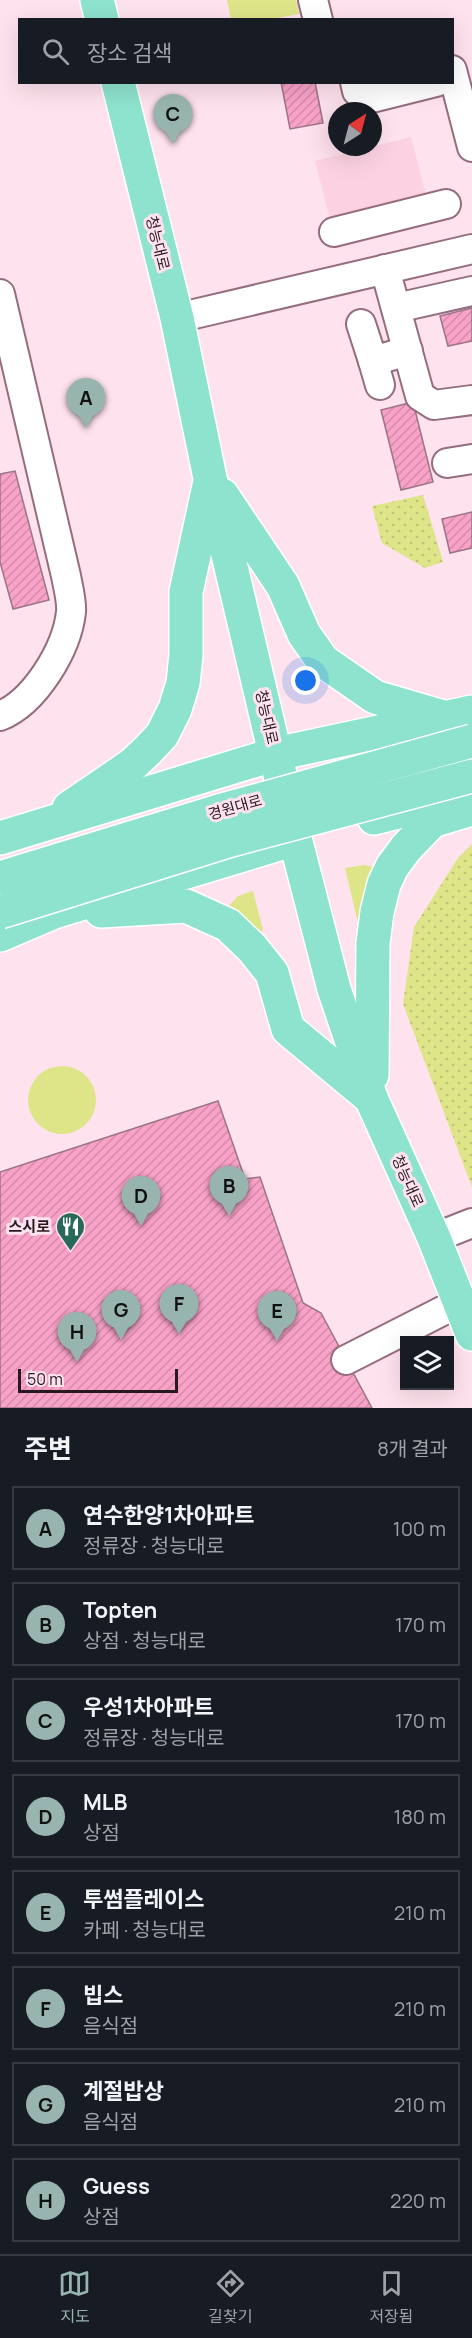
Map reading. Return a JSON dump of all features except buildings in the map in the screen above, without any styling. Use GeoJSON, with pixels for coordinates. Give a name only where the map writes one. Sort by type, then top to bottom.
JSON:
{"type":"FeatureCollection","features":[{"type":"Feature","properties":{"kind":"main road"},"geometry":{"type":"LineString","coordinates":[[97,0],[102,18]]}},
{"type":"Feature","properties":{"kind":"main road","name":"청능대로"},"geometry":{"type":"LineString","coordinates":[[118,84],[177,318],[210,478],[295,838],[334,989],[371,1098],[434,1238],[472,1334]]}},
{"type":"Feature","properties":{"kind":"main road"},"geometry":{"type":"LineString","coordinates":[[210,478],[283,586],[304,634],[323,661],[375,697],[403,707],[460,715]]}},
{"type":"Feature","properties":{"kind":"main road"},"geometry":{"type":"LineString","coordinates":[[48,824],[140,758],[162,735],[175,710],[183,683],[186,655],[186,592],[210,478]]}},
{"type":"Feature","properties":{"kind":"main road"},"geometry":{"type":"LineString","coordinates":[[0,838],[276,754],[460,715]]}},
{"type":"Feature","properties":{"kind":"main road","name":"경원대로"},"geometry":{"type":"LineString","coordinates":[[0,878],[219,811],[472,741]]}},
{"type":"Feature","properties":{"kind":"main road","name":"경원대로"},"geometry":{"type":"LineString","coordinates":[[0,912],[231,840],[472,776]]}},
{"type":"Feature","properties":{"kind":"main road"},"geometry":{"type":"LineString","coordinates":[[0,935],[54,912],[295,838],[410,809],[472,798]]}},
{"type":"Feature","properties":{"kind":"main road"},"geometry":{"type":"LineString","coordinates":[[371,1098],[374,943],[377,912],[384,884],[392,867],[406,848],[432,821],[472,809]]}},
{"type":"Feature","properties":{"kind":"main road"},"geometry":{"type":"LineString","coordinates":[[54,912],[186,906],[228,925],[252,948],[272,974],[288,1029],[371,1098]]}},
{"type":"Feature","properties":{"kind":"lane"},"geometry":{"type":"LineString","coordinates":[[313,0],[318,18]]}},
{"type":"Feature","properties":{"kind":"lane"},"geometry":{"type":"LineString","coordinates":[[355,84],[357,91],[372,98],[423,84]]}},
{"type":"Feature","properties":{"kind":"lane"},"geometry":{"type":"LineString","coordinates":[[451,84],[472,147]]}},
{"type":"Feature","properties":{"kind":"lane"},"geometry":{"type":"LineString","coordinates":[[334,232],[447,204]]}},
{"type":"Feature","properties":{"kind":"lane"},"geometry":{"type":"LineString","coordinates":[[381,222],[396,308],[420,396],[434,405],[472,400]]}},
{"type":"Feature","properties":{"kind":"lane"},"geometry":{"type":"LineString","coordinates":[[177,318],[472,249]]}},
{"type":"Feature","properties":{"kind":"lane"},"geometry":{"type":"LineString","coordinates":[[396,308],[472,291]]}},
{"type":"Feature","properties":{"kind":"lane"},"geometry":{"type":"LineString","coordinates":[[0,294],[66,576],[71,610],[66,634],[58,654],[42,680],[22,701],[0,716]]}},
{"type":"Feature","properties":{"kind":"lane"},"geometry":{"type":"LineString","coordinates":[[361,324],[376,373],[408,351]]}},
{"type":"Feature","properties":{"kind":"lane"},"geometry":{"type":"LineString","coordinates":[[434,1238],[472,1223]]}},
{"type":"Feature","properties":{"kind":"lane"},"geometry":{"type":"LineString","coordinates":[[346,1360],[460,1302]]}},
{"type":"Feature","properties":{"kind":"shaded area"},"geometry":{"type":"Polygon","coordinates":[[[411,137],[427,199],[331,223],[315,161],[335,156],[382,156],[382,144],[411,137]]]}},
{"type":"Feature","properties":{"kind":"green space"},"geometry":{"type":"Polygon","coordinates":[[[227,0],[296,0],[299,14],[277,18],[231,18],[227,0]]]}},
{"type":"Feature","properties":{"kind":"green space"},"geometry":{"type":"Polygon","coordinates":[[[423,495],[443,562],[425,568],[382,543],[372,506],[423,495]]]}},
{"type":"Feature","properties":{"kind":"green space"},"geometry":{"type":"Polygon","coordinates":[[[472,844],[472,1187],[403,1004],[414,927],[458,858],[472,844]]]}},
{"type":"Feature","properties":{"kind":"green space"},"geometry":{"type":"Polygon","coordinates":[[[364,865],[380,868],[359,927],[345,868],[364,865]]]}},
{"type":"Feature","properties":{"kind":"green space"},"geometry":{"type":"Polygon","coordinates":[[[253,891],[263,930],[255,936],[225,910],[238,896],[253,891]]]}},
{"type":"Feature","properties":{"kind":"green space"},"geometry":{"type":"Polygon","coordinates":[[[62,1066],[75,1069],[86,1076],[93,1087],[96,1100],[93,1113],[86,1124],[75,1131],[62,1134],[49,1131],[38,1124],[31,1113],[28,1100],[31,1087],[38,1076],[49,1069],[62,1066]]]}},
{"type":"Feature","properties":{"kind":"place","name":"우성1차아파트"},"geometry":{"type":"Point","coordinates":[173,144]}},
{"type":"Feature","properties":{"kind":"place","name":"연수한양1차아파트"},"geometry":{"type":"Point","coordinates":[86,428]}},
{"type":"Feature","properties":{"kind":"place","name":"Topten"},"geometry":{"type":"Point","coordinates":[229,1216]}},
{"type":"Feature","properties":{"kind":"place","name":"MLB"},"geometry":{"type":"Point","coordinates":[141,1226]}},
{"type":"Feature","properties":{"kind":"place","name":"스시로"},"geometry":{"type":"Point","coordinates":[71,1252]}},
{"type":"Feature","properties":{"kind":"place","name":"빕스"},"geometry":{"type":"Point","coordinates":[179,1334]}},
{"type":"Feature","properties":{"kind":"place","name":"계절밥상"},"geometry":{"type":"Point","coordinates":[121,1340]}},
{"type":"Feature","properties":{"kind":"place","name":"투썸플레이스"},"geometry":{"type":"Point","coordinates":[277,1341]}},
{"type":"Feature","properties":{"kind":"place","name":"Guess"},"geometry":{"type":"Point","coordinates":[77,1362]}}]}
